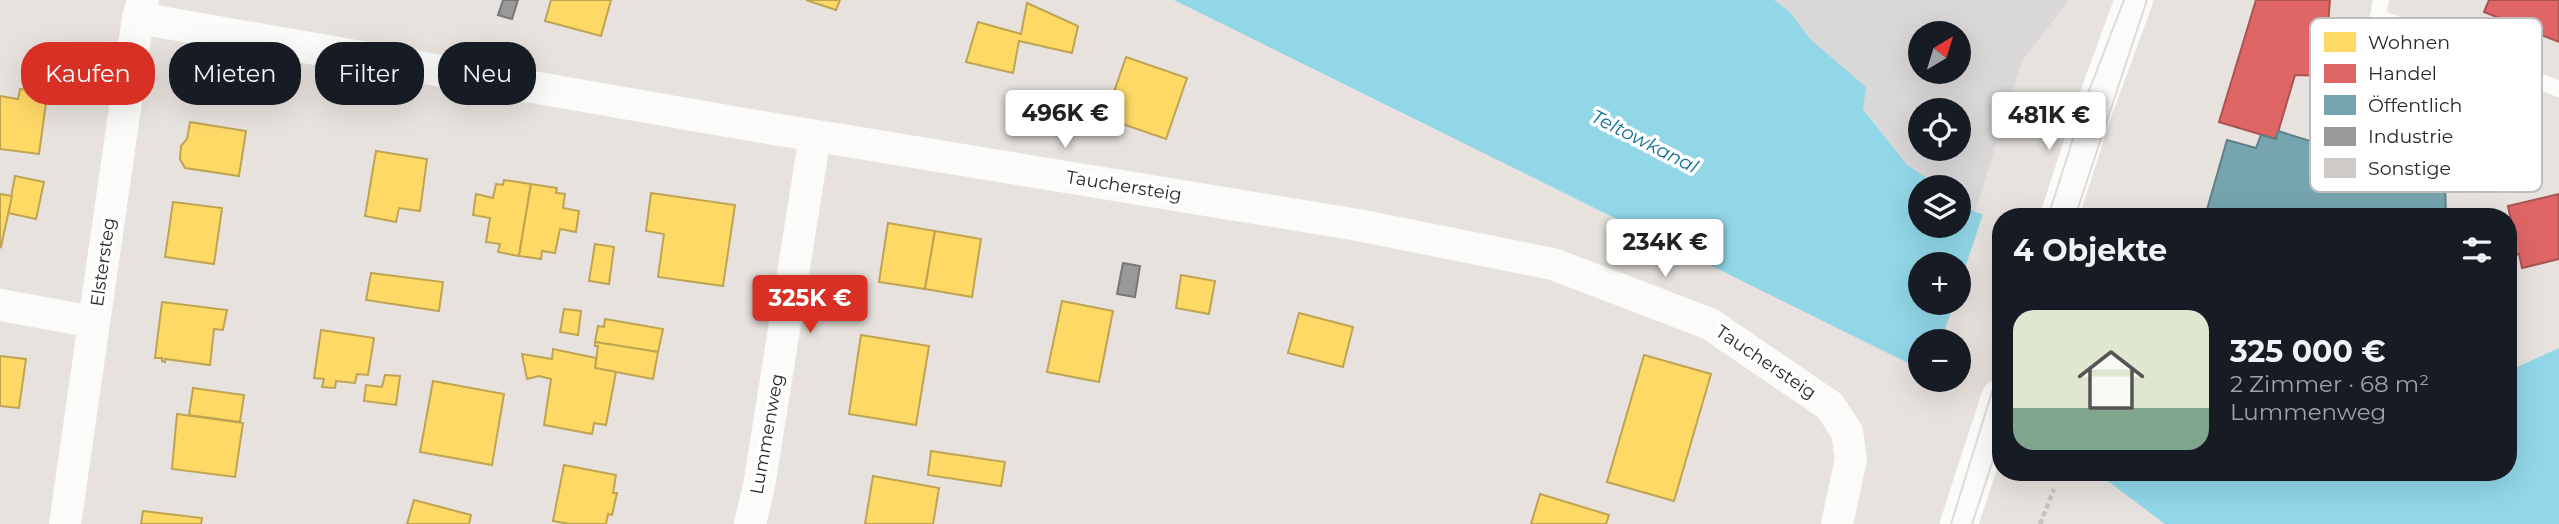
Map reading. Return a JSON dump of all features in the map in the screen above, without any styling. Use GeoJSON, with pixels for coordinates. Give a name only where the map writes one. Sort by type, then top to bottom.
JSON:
{"type":"FeatureCollection","features":[{"type":"Feature","properties":{"kind":"main road"},"geometry":{"type":"LineString","coordinates":[[2062,208],[2095,106],[2134,0]]}},
{"type":"Feature","properties":{"kind":"main road"},"geometry":{"type":"LineString","coordinates":[[1962,516],[1992,423]]}},
{"type":"Feature","properties":{"kind":"street","name":"Tauchersteig"},"geometry":{"type":"LineString","coordinates":[[140,9],[815,136],[1358,225],[1553,264],[1710,324],[1830,406],[1847,432],[1851,459],[1837,524]]}},
{"type":"Feature","properties":{"kind":"street","name":"Elstersteg"},"geometry":{"type":"LineString","coordinates":[[65,524],[140,9]]}},
{"type":"Feature","properties":{"kind":"street","name":"Lummenweg"},"geometry":{"type":"LineString","coordinates":[[750,524],[762,472],[815,136]]}},
{"type":"Feature","properties":{"kind":"street"},"geometry":{"type":"LineString","coordinates":[[0,305],[94,322]]}},
{"type":"Feature","properties":{"kind":"lane"},"geometry":{"type":"LineString","coordinates":[[2378,17],[2381,0]]}},
{"type":"Feature","properties":{"kind":"lane"},"geometry":{"type":"LineString","coordinates":[[2542,82],[2559,89]]}},
{"type":"Feature","properties":{"kind":"path"},"geometry":{"type":"LineString","coordinates":[[2040,524],[2054,489]]}},
{"type":"Feature","properties":{"kind":"shaded area"},"geometry":{"type":"Polygon","coordinates":[[[1774,0],[2069,0],[2022,61],[1975,212],[1971,209],[1971,175],[1922,175],[1907,165],[1790,12],[1774,0]]]}},
{"type":"Feature","properties":{"kind":"water","name":"Teltowkanal"},"geometry":{"type":"Polygon","coordinates":[[[1174,0],[1774,0],[1790,12],[1811,40],[1866,87],[1863,109],[1907,165],[1922,175],[1908,175],[1908,238],[1971,238],[1971,209],[1992,217],[1992,250],[1971,330],[1908,329],[1908,363],[1174,0]]]}},
{"type":"Feature","properties":{"kind":"water"},"geometry":{"type":"Polygon","coordinates":[[[2559,348],[2559,524],[2165,524],[2108,481],[2517,481],[2517,367],[2559,348]]]}},
{"type":"Feature","properties":{"kind":"pier"},"geometry":{"type":"Polygon","coordinates":[[[1984,211],[1992,214],[1992,406],[1961,392],[1971,392],[1971,329],[1945,329],[1950,315],[1971,315],[1970,252],[1984,211]]]}},
{"type":"Feature","properties":{"kind":"building: Wohnen"},"geometry":{"type":"Polygon","coordinates":[[[551,0],[611,0],[601,36],[545,21],[551,0]]]}},
{"type":"Feature","properties":{"kind":"building: Wohnen"},"geometry":{"type":"Polygon","coordinates":[[[806,0],[840,0],[836,10],[806,0]]]}},
{"type":"Feature","properties":{"kind":"building: Wohnen"},"geometry":{"type":"Polygon","coordinates":[[[1027,3],[1078,26],[1072,53],[1019,41],[1013,73],[966,62],[978,22],[1021,34],[1027,3]]]}},
{"type":"Feature","properties":{"kind":"building: Wohnen"},"geometry":{"type":"Polygon","coordinates":[[[1126,57],[1187,78],[1166,139],[1105,118],[1126,57]]]}},
{"type":"Feature","properties":{"kind":"building: Wohnen"},"geometry":{"type":"Polygon","coordinates":[[[21,89],[21,105],[46,105],[39,154],[0,149],[0,96],[18,99],[21,89]]]}},
{"type":"Feature","properties":{"kind":"building: Wohnen"},"geometry":{"type":"Polygon","coordinates":[[[190,122],[246,131],[239,176],[185,168],[180,159],[181,146],[187,139],[190,122]]]}},
{"type":"Feature","properties":{"kind":"building: Wohnen"},"geometry":{"type":"Polygon","coordinates":[[[376,151],[427,159],[420,211],[399,208],[396,222],[365,216],[376,151]]]}},
{"type":"Feature","properties":{"kind":"building: Wohnen"},"geometry":{"type":"Polygon","coordinates":[[[15,176],[44,182],[36,219],[8,213],[15,176]]]}},
{"type":"Feature","properties":{"kind":"building: Wohnen"},"geometry":{"type":"Polygon","coordinates":[[[504,180],[531,184],[519,256],[498,252],[500,244],[486,242],[490,218],[473,215],[476,194],[493,198],[496,184],[503,185],[504,180]]]}},
{"type":"Feature","properties":{"kind":"building: Wohnen"},"geometry":{"type":"Polygon","coordinates":[[[531,184],[557,188],[556,193],[565,194],[563,208],[579,211],[576,232],[560,229],[555,253],[542,251],[541,259],[519,256],[531,184]]]}},
{"type":"Feature","properties":{"kind":"building: Wohnen"},"geometry":{"type":"Polygon","coordinates":[[[651,193],[735,205],[723,286],[658,277],[664,234],[646,231],[651,193]]]}},
{"type":"Feature","properties":{"kind":"building: Wohnen"},"geometry":{"type":"Polygon","coordinates":[[[0,194],[12,196],[1,247],[0,246],[0,194]]]}},
{"type":"Feature","properties":{"kind":"building: Wohnen"},"geometry":{"type":"Polygon","coordinates":[[[173,202],[222,208],[214,264],[165,257],[173,202]]]}},
{"type":"Feature","properties":{"kind":"building: Wohnen"},"geometry":{"type":"Polygon","coordinates":[[[888,223],[935,231],[925,289],[879,282],[888,223]]]}},
{"type":"Feature","properties":{"kind":"building: Wohnen"},"geometry":{"type":"Polygon","coordinates":[[[935,231],[981,239],[972,297],[925,289],[935,231]]]}},
{"type":"Feature","properties":{"kind":"building: Wohnen"},"geometry":{"type":"Polygon","coordinates":[[[595,244],[614,247],[609,284],[589,281],[595,244]]]}},
{"type":"Feature","properties":{"kind":"building: Wohnen"},"geometry":{"type":"Polygon","coordinates":[[[371,273],[443,282],[439,311],[366,300],[371,273]]]}},
{"type":"Feature","properties":{"kind":"building: Wohnen"},"geometry":{"type":"Polygon","coordinates":[[[1181,275],[1215,281],[1209,314],[1176,308],[1181,275]]]}},
{"type":"Feature","properties":{"kind":"building: Wohnen"},"geometry":{"type":"Polygon","coordinates":[[[1062,301],[1113,311],[1099,382],[1047,372],[1062,301]]]}},
{"type":"Feature","properties":{"kind":"building: Wohnen"},"geometry":{"type":"Polygon","coordinates":[[[162,302],[227,310],[223,330],[214,329],[210,365],[165,359],[165,362],[162,358],[155,358],[162,302]]]}},
{"type":"Feature","properties":{"kind":"building: Wohnen"},"geometry":{"type":"Polygon","coordinates":[[[564,309],[581,311],[578,335],[560,332],[564,309]]]}},
{"type":"Feature","properties":{"kind":"building: Wohnen"},"geometry":{"type":"Polygon","coordinates":[[[1299,313],[1353,327],[1343,367],[1288,353],[1299,313]]]}},
{"type":"Feature","properties":{"kind":"building: Wohnen"},"geometry":{"type":"Polygon","coordinates":[[[605,319],[663,329],[658,352],[595,342],[598,326],[604,327],[605,319]]]}},
{"type":"Feature","properties":{"kind":"building: Wohnen"},"geometry":{"type":"Polygon","coordinates":[[[321,330],[374,338],[368,375],[357,374],[355,383],[336,381],[335,388],[322,387],[324,379],[314,378],[321,330]]]}},
{"type":"Feature","properties":{"kind":"building: Wohnen"},"geometry":{"type":"Polygon","coordinates":[[[861,335],[929,346],[916,425],[849,414],[861,335]]]}},
{"type":"Feature","properties":{"kind":"building: Wohnen"},"geometry":{"type":"Polygon","coordinates":[[[595,342],[658,352],[653,379],[595,368],[598,346],[595,346],[595,342]]]}},
{"type":"Feature","properties":{"kind":"building: Wohnen"},"geometry":{"type":"Polygon","coordinates":[[[553,349],[596,358],[595,368],[616,372],[606,425],[594,423],[592,434],[544,425],[551,379],[539,376],[527,379],[522,354],[552,359],[553,349]]]}},
{"type":"Feature","properties":{"kind":"building: Wohnen"},"geometry":{"type":"Polygon","coordinates":[[[1644,355],[1711,374],[1674,501],[1607,482],[1644,355]]]}},
{"type":"Feature","properties":{"kind":"building: Wohnen"},"geometry":{"type":"Polygon","coordinates":[[[0,356],[26,359],[19,408],[0,406],[0,356]]]}},
{"type":"Feature","properties":{"kind":"building: Wohnen"},"geometry":{"type":"Polygon","coordinates":[[[385,375],[400,376],[396,405],[364,401],[366,385],[382,387],[385,375]]]}},
{"type":"Feature","properties":{"kind":"building: Wohnen"},"geometry":{"type":"Polygon","coordinates":[[[433,381],[504,394],[492,465],[420,452],[433,381]]]}},
{"type":"Feature","properties":{"kind":"building: Wohnen"},"geometry":{"type":"Polygon","coordinates":[[[193,388],[244,395],[240,422],[189,415],[193,388]]]}},
{"type":"Feature","properties":{"kind":"building: Wohnen"},"geometry":{"type":"Polygon","coordinates":[[[177,414],[243,423],[235,477],[172,469],[177,414]]]}},
{"type":"Feature","properties":{"kind":"building: Wohnen"},"geometry":{"type":"Polygon","coordinates":[[[931,451],[1005,462],[1001,486],[928,475],[931,451]]]}},
{"type":"Feature","properties":{"kind":"building: Wohnen"},"geometry":{"type":"Polygon","coordinates":[[[564,465],[616,475],[613,493],[617,493],[612,515],[608,514],[606,524],[553,521],[564,465]]]}},
{"type":"Feature","properties":{"kind":"building: Wohnen"},"geometry":{"type":"Polygon","coordinates":[[[873,476],[939,488],[933,524],[865,524],[873,476]]]}},
{"type":"Feature","properties":{"kind":"building: Wohnen"},"geometry":{"type":"Polygon","coordinates":[[[1540,494],[1609,515],[1606,524],[1531,524],[1540,494]]]}},
{"type":"Feature","properties":{"kind":"building: Wohnen"},"geometry":{"type":"Polygon","coordinates":[[[414,500],[471,515],[469,524],[407,524],[414,500]]]}},
{"type":"Feature","properties":{"kind":"building: Wohnen"},"geometry":{"type":"Polygon","coordinates":[[[143,511],[202,518],[201,524],[141,524],[143,511]]]}},
{"type":"Feature","properties":{"kind":"building: Handel"},"geometry":{"type":"Polygon","coordinates":[[[2256,0],[2330,0],[2329,18],[2310,18],[2310,76],[2295,75],[2276,139],[2219,122],[2256,0]]]}},
{"type":"Feature","properties":{"kind":"building: Handel"},"geometry":{"type":"Polygon","coordinates":[[[2489,0],[2559,0],[2559,42],[2542,35],[2542,18],[2499,18],[2484,12],[2489,0]]]}},
{"type":"Feature","properties":{"kind":"building: Handel"},"geometry":{"type":"Polygon","coordinates":[[[2559,194],[2559,259],[2522,268],[2517,255],[2517,208],[2508,206],[2559,194]]]}},
{"type":"Feature","properties":{"kind":"building: Öffentlich"},"geometry":{"type":"Polygon","coordinates":[[[2278,131],[2310,141],[2310,192],[2445,192],[2446,208],[2207,208],[2227,140],[2256,148],[2261,135],[2276,139],[2278,131]]]}},
{"type":"Feature","properties":{"kind":"building: Industrie"},"geometry":{"type":"Polygon","coordinates":[[[503,0],[518,0],[512,19],[498,15],[503,0]]]}},
{"type":"Feature","properties":{"kind":"building: Industrie"},"geometry":{"type":"Polygon","coordinates":[[[1123,263],[1140,266],[1135,297],[1117,294],[1123,263]]]}},
{"type":"Feature","properties":{"kind":"tram line"},"geometry":{"type":"LineString","coordinates":[[2051,208],[2085,101],[2124,0]]}},
{"type":"Feature","properties":{"kind":"tram line"},"geometry":{"type":"LineString","coordinates":[[2078,208],[2147,0]]}},
{"type":"Feature","properties":{"kind":"tram line"},"geometry":{"type":"LineString","coordinates":[[1951,524],[1992,392]]}},
{"type":"Feature","properties":{"kind":"tram line"},"geometry":{"type":"LineString","coordinates":[[1972,524],[1992,463]]}}]}
